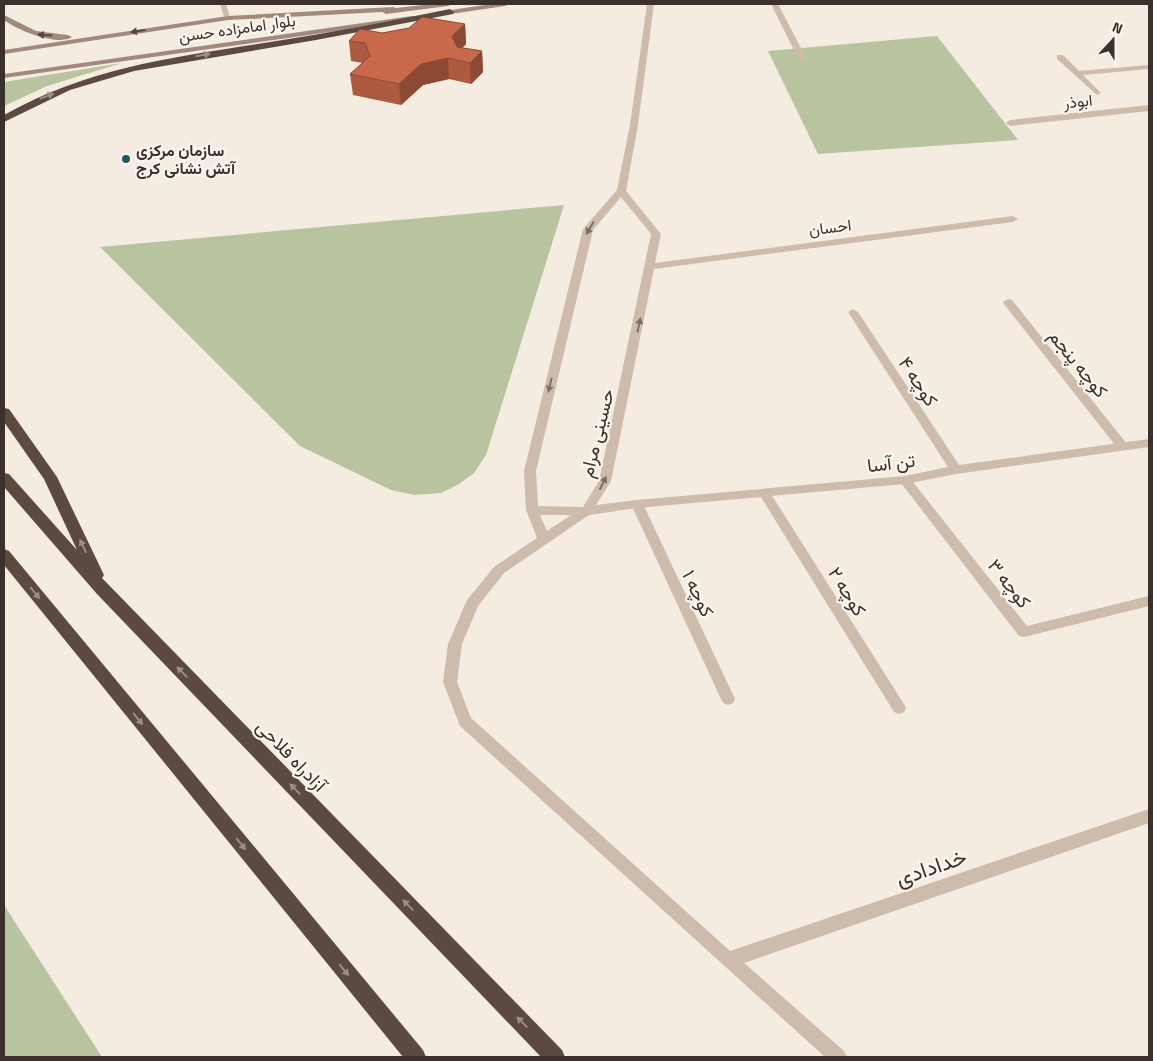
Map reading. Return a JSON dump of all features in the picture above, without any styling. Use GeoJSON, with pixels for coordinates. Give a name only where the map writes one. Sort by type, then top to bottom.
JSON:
{"type":"FeatureCollection","features":[{"type":"Feature","properties":{"kind":"highway"},"geometry":{"type":"LineString","coordinates":[[4,119],[39,99],[142,65],[328,36],[449,8]]}},
{"type":"Feature","properties":{"kind":"highway"},"geometry":{"type":"LineString","coordinates":[[4,412],[50,477],[103,590]]}},
{"type":"Feature","properties":{"kind":"highway","name":"آزادراه فلاحی"},"geometry":{"type":"LineString","coordinates":[[4,478],[103,590],[555,1057]]}},
{"type":"Feature","properties":{"kind":"highway"},"geometry":{"type":"LineString","coordinates":[[4,555],[416,1057]]}},
{"type":"Feature","properties":{"kind":"main road","name":"بلوار امامزاده حسن"},"geometry":{"type":"LineString","coordinates":[[4,68],[116,54],[413,8],[449,8],[505,4]]}},
{"type":"Feature","properties":{"kind":"main road"},"geometry":{"type":"LineString","coordinates":[[4,52],[228,18],[413,8]]}},
{"type":"Feature","properties":{"kind":"main road","name":"بلوار امامزاده حسن"},"geometry":{"type":"LineString","coordinates":[[4,76],[449,8]]}},
{"type":"Feature","properties":{"kind":"main road"},"geometry":{"type":"LineString","coordinates":[[4,17],[15,26],[35,35],[90,38]]}},
{"type":"Feature","properties":{"kind":"street"},"geometry":{"type":"LineString","coordinates":[[223,4],[228,18]]}},
{"type":"Feature","properties":{"kind":"street"},"geometry":{"type":"LineString","coordinates":[[544,540],[532,510],[530,471],[588,229],[621,191],[634,125],[650,4]]}},
{"type":"Feature","properties":{"kind":"street"},"geometry":{"type":"LineString","coordinates":[[774,4],[802,58]]}},
{"type":"Feature","properties":{"kind":"street"},"geometry":{"type":"LineString","coordinates":[[1060,57],[1079,73],[1097,93]]}},
{"type":"Feature","properties":{"kind":"street"},"geometry":{"type":"LineString","coordinates":[[1079,73],[1149,67]]}},
{"type":"Feature","properties":{"kind":"street","name":"ابوذر"},"geometry":{"type":"LineString","coordinates":[[1010,123],[1149,108]]}},
{"type":"Feature","properties":{"kind":"street","name":"حسینی مرام"},"geometry":{"type":"LineString","coordinates":[[621,191],[656,234],[651,266],[605,481],[586,511],[499,570],[472,604],[455,644],[450,682],[464,722],[838,1057]]}},
{"type":"Feature","properties":{"kind":"street","name":"احسان"},"geometry":{"type":"LineString","coordinates":[[651,266],[1013,219]]}},
{"type":"Feature","properties":{"kind":"street","name":"کوچه پنجم"},"geometry":{"type":"LineString","coordinates":[[1008,302],[1124,447]]}},
{"type":"Feature","properties":{"kind":"street","name":"کوچه ۴"},"geometry":{"type":"LineString","coordinates":[[853,312],[956,470]]}},
{"type":"Feature","properties":{"kind":"street","name":"تن آسا"},"geometry":{"type":"LineString","coordinates":[[532,510],[586,511],[636,504],[765,494],[905,480],[956,470],[1149,443]]}},
{"type":"Feature","properties":{"kind":"street","name":"کوچه ۳"},"geometry":{"type":"LineString","coordinates":[[905,480],[1024,632],[1149,601]]}},
{"type":"Feature","properties":{"kind":"street","name":"کوچه ۲"},"geometry":{"type":"LineString","coordinates":[[765,494],[899,708]]}},
{"type":"Feature","properties":{"kind":"street","name":"کوچه ۱"},"geometry":{"type":"LineString","coordinates":[[636,504],[728,699]]}},
{"type":"Feature","properties":{"kind":"street","name":"خدادادی"},"geometry":{"type":"LineString","coordinates":[[728,960],[1149,816]]}},
{"type":"Feature","properties":{"kind":"green space"},"geometry":{"type":"Polygon","coordinates":[[[937,36],[1018,140],[818,154],[768,51],[937,36]]]}},
{"type":"Feature","properties":{"kind":"green space"},"geometry":{"type":"Polygon","coordinates":[[[122,63],[47,86],[4,106],[4,82],[122,63]]]}},
{"type":"Feature","properties":{"kind":"green space"},"geometry":{"type":"Polygon","coordinates":[[[564,205],[486,455],[474,473],[459,484],[441,493],[414,495],[391,490],[300,446],[100,247],[564,205]]]}},
{"type":"Feature","properties":{"kind":"green space"},"geometry":{"type":"Polygon","coordinates":[[[4,905],[102,1057],[4,1057],[4,905]]]}},
{"type":"Feature","properties":{"kind":"building"},"geometry":{"type":"Polygon","coordinates":[[[422,17],[465,24],[452,36],[457,47],[482,51],[470,63],[448,58],[421,64],[399,84],[350,74],[370,56],[365,43],[349,41],[360,29],[382,33],[409,28],[422,17]]]}},
{"type":"Feature","properties":{"kind":"place","name":"سازمان مرکزی آتش نشانی کرج"},"geometry":{"type":"Point","coordinates":[126,159]}}]}
